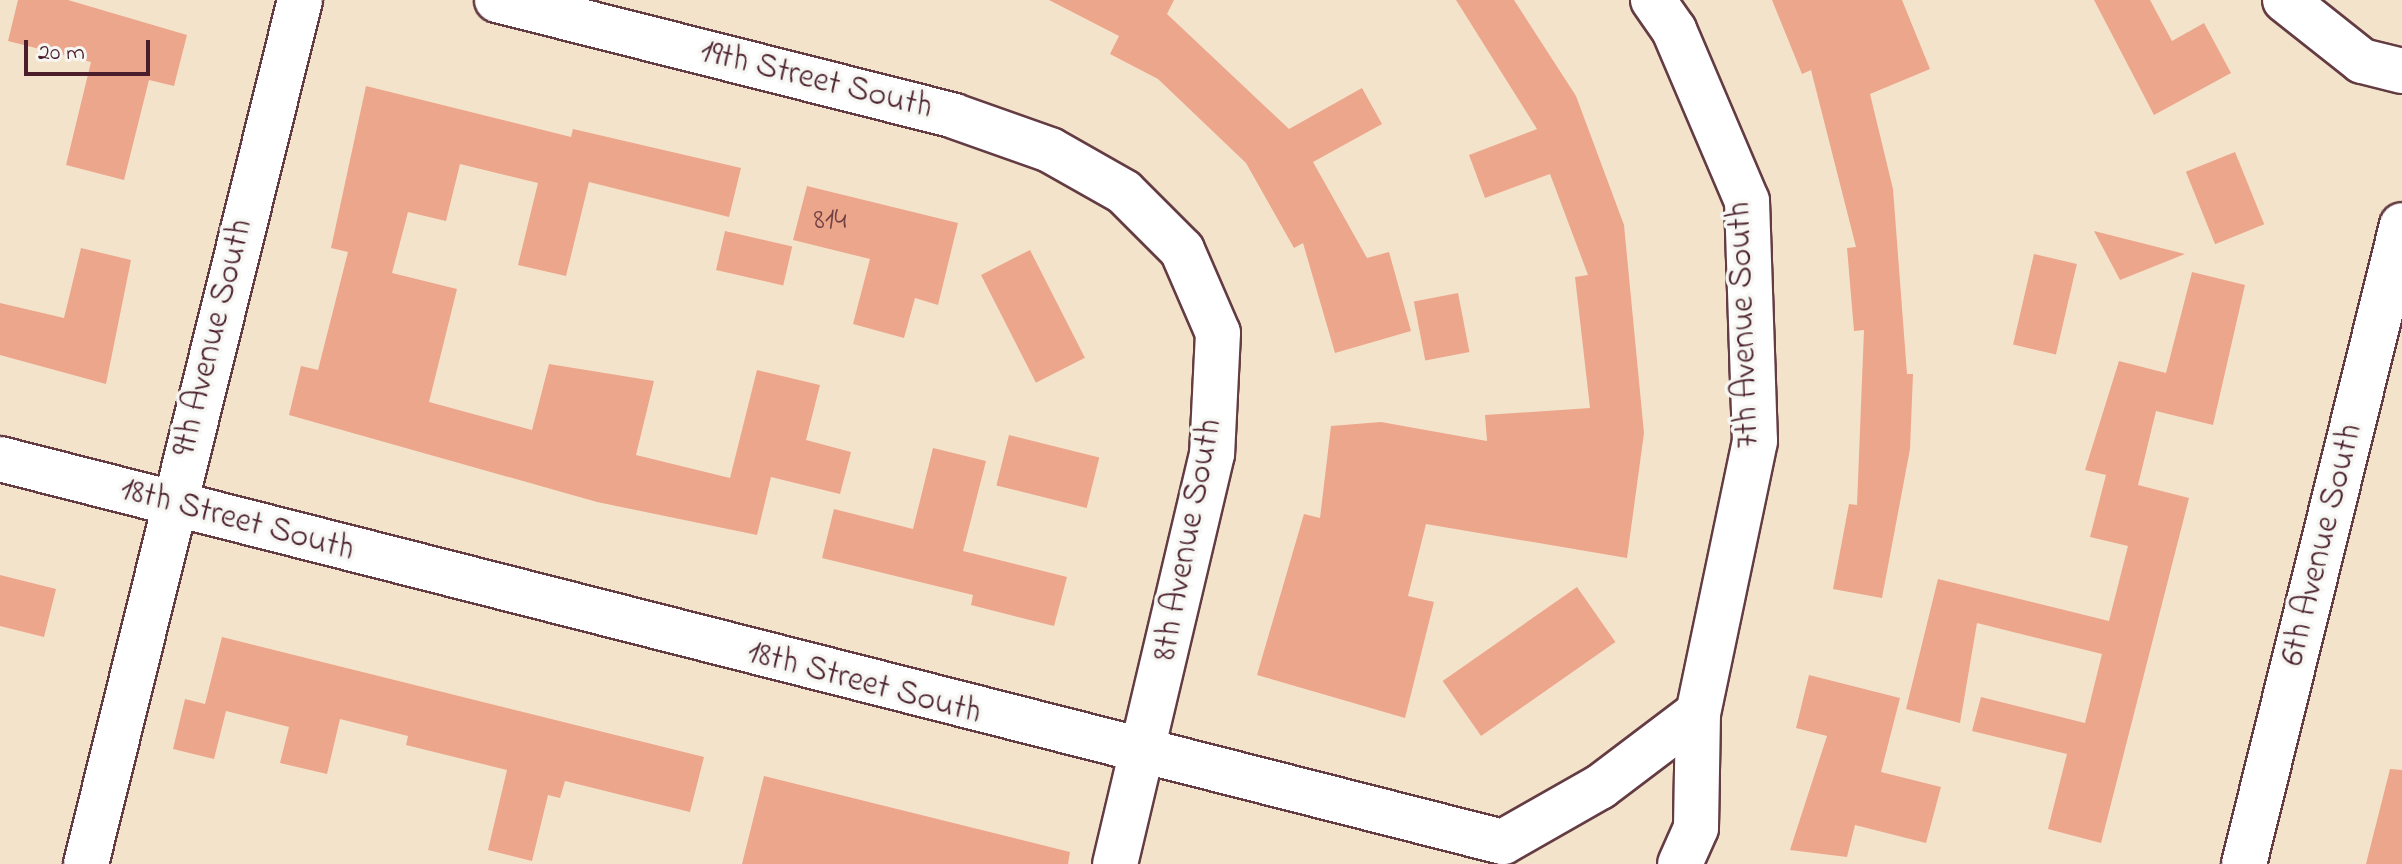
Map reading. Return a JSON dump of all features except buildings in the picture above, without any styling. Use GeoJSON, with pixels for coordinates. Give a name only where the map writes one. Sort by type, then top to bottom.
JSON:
{"type":"FeatureCollection","features":[{"type":"Feature","properties":{"kind":"street","name":"9th Avenue South"},"geometry":{"type":"LineString","coordinates":[[86,864],[300,0]]}},
{"type":"Feature","properties":{"kind":"street","name":"19th Street South"},"geometry":{"type":"LineString","coordinates":[[497,0],[954,116],[1050,150],[1124,192]]}},
{"type":"Feature","properties":{"kind":"street","name":"7th Avenue South"},"geometry":{"type":"LineString","coordinates":[[1653,0],[1674,30],[1747,201],[1755,441],[1698,713],[1696,828],[1680,864]]}},
{"type":"Feature","properties":{"kind":"street"},"geometry":{"type":"LineString","coordinates":[[2285,0],[2362,61],[2402,71]]}},
{"type":"Feature","properties":{"kind":"street","name":"8th Avenue South"},"geometry":{"type":"LineString","coordinates":[[1115,864],[1212,454],[1218,333],[1182,250],[1124,192]]}},
{"type":"Feature","properties":{"kind":"street","name":"6th Avenue South"},"geometry":{"type":"LineString","coordinates":[[2244,864],[2402,225]]}},
{"type":"Feature","properties":{"kind":"street","name":"18th Street South"},"geometry":{"type":"LineString","coordinates":[[0,459],[1520,853],[1600,787],[1698,713]]}}]}
